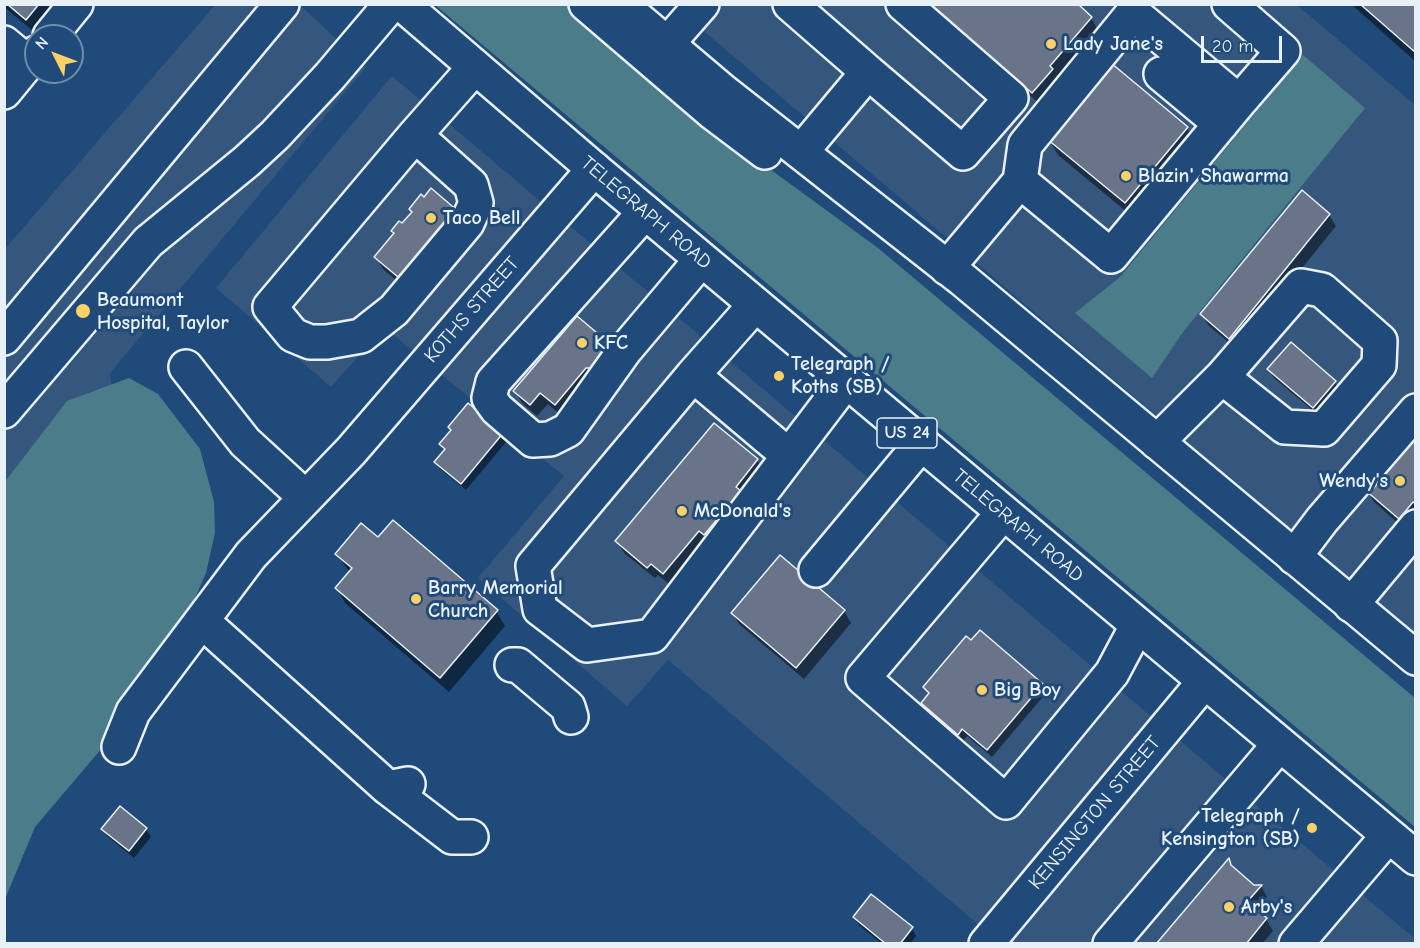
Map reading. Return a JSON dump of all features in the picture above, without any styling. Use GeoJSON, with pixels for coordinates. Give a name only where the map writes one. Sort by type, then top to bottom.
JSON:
{"type":"FeatureCollection","features":[{"type":"Feature","properties":{"kind":"main road"},"geometry":{"type":"LineString","coordinates":[[60,24],[76,4]]}},
{"type":"Feature","properties":{"kind":"main road"},"geometry":{"type":"LineString","coordinates":[[4,338],[282,4]]}},
{"type":"Feature","properties":{"kind":"main road"},"geometry":{"type":"LineString","coordinates":[[4,411],[148,242],[247,161],[275,135],[330,76],[391,4]]}},
{"type":"Feature","properties":{"kind":"main road","name":"TELEGRAPH ROAD"},"geometry":{"type":"LineString","coordinates":[[402,4],[701,260],[1416,858]]}},
{"type":"Feature","properties":{"kind":"main road"},"geometry":{"type":"LineString","coordinates":[[586,4],[712,112],[789,171],[858,197]]}},
{"type":"Feature","properties":{"kind":"main road"},"geometry":{"type":"LineString","coordinates":[[620,4],[947,268],[1416,658]]}},
{"type":"Feature","properties":{"kind":"main road"},"geometry":{"type":"LineString","coordinates":[[667,44],[702,4]]}},
{"type":"Feature","properties":{"kind":"main road"},"geometry":{"type":"LineString","coordinates":[[790,4],[963,153],[1011,98],[903,4]]}},
{"type":"Feature","properties":{"kind":"main road"},"geometry":{"type":"LineString","coordinates":[[1020,181],[1111,256],[1283,51],[1229,4]]}},
{"type":"Feature","properties":{"kind":"main road"},"geometry":{"type":"LineString","coordinates":[[947,268],[1020,181],[1025,145],[1137,9],[1230,113]]}},
{"type":"Feature","properties":{"kind":"main road"},"geometry":{"type":"LineString","coordinates":[[4,92],[23,53]]}},
{"type":"Feature","properties":{"kind":"main road"},"geometry":{"type":"LineString","coordinates":[[415,135],[471,185],[476,203],[467,224],[394,310],[362,336],[327,342],[310,342],[293,334],[270,308],[415,135],[475,67]]}},
{"type":"Feature","properties":{"kind":"main road"},"geometry":{"type":"LineString","coordinates":[[801,152],[868,72]]}},
{"type":"Feature","properties":{"kind":"main road"},"geometry":{"type":"LineString","coordinates":[[1161,74],[1230,113]]}},
{"type":"Feature","properties":{"kind":"main road","name":"KOTHS STREET"},"geometry":{"type":"LineString","coordinates":[[119,747],[133,712],[250,555],[351,451],[594,169]]}},
{"type":"Feature","properties":{"kind":"main road"},"geometry":{"type":"LineString","coordinates":[[645,212],[493,382],[489,398],[497,409],[533,440],[550,438],[568,430],[625,351],[701,260]]}},
{"type":"Feature","properties":{"kind":"main road"},"geometry":{"type":"LineString","coordinates":[[1157,442],[1222,376],[1301,286],[1322,290],[1380,341],[1378,365],[1324,429],[1285,427],[1222,376]]}},
{"type":"Feature","properties":{"kind":"main road"},"geometry":{"type":"LineString","coordinates":[[755,305],[693,375],[533,566],[540,609],[587,645],[652,636],[846,381]]}},
{"type":"Feature","properties":{"kind":"main road"},"geometry":{"type":"LineString","coordinates":[[186,367],[245,442],[304,497]]}},
{"type":"Feature","properties":{"kind":"main road"},"geometry":{"type":"LineString","coordinates":[[693,375],[788,455]]}},
{"type":"Feature","properties":{"kind":"main road"},"geometry":{"type":"LineString","coordinates":[[1294,557],[1416,411]]}},
{"type":"Feature","properties":{"kind":"main road"},"geometry":{"type":"LineString","coordinates":[[816,570],[921,444]]}},
{"type":"Feature","properties":{"kind":"main road"},"geometry":{"type":"LineString","coordinates":[[1003,513],[863,678],[1006,802],[1112,673],[1137,626]]}},
{"type":"Feature","properties":{"kind":"main road"},"geometry":{"type":"LineString","coordinates":[[1351,604],[1416,527]]}},
{"type":"Feature","properties":{"kind":"main road"},"geometry":{"type":"LineString","coordinates":[[201,621],[398,786],[452,837],[471,837]]}},
{"type":"Feature","properties":{"kind":"main road"},"geometry":{"type":"LineString","coordinates":[[512,665],[518,665],[568,707],[571,717]]}},
{"type":"Feature","properties":{"kind":"main road","name":"KENSINGTON STREET"},"geometry":{"type":"LineString","coordinates":[[986,944],[1204,682]]}},
{"type":"Feature","properties":{"kind":"main road"},"geometry":{"type":"LineString","coordinates":[[1110,944],[1279,745]]}},
{"type":"Feature","properties":{"kind":"main road"},"geometry":{"type":"LineString","coordinates":[[1296,944],[1388,836]]}},
{"type":"Feature","properties":{"kind":"shaded area","name":"Beaumont Hospital, Taylor"},"geometry":{"type":"Polygon","coordinates":[[[215,5],[300,5],[366,67],[110,373],[111,383],[193,476],[5,691],[5,249],[215,5]]]}},
{"type":"Feature","properties":{"kind":"shaded area"},"geometry":{"type":"Polygon","coordinates":[[[673,5],[1297,5],[1415,105],[1415,632],[1247,493],[673,5]]]}},
{"type":"Feature","properties":{"kind":"shaded area"},"geometry":{"type":"Polygon","coordinates":[[[392,76],[1415,939],[1415,943],[1000,943],[668,660],[627,706],[478,578],[564,476],[384,327],[331,387],[216,288],[392,76]]]}},
{"type":"Feature","properties":{"kind":"green space"},"geometry":{"type":"Polygon","coordinates":[[[435,5],[567,5],[696,115],[878,248],[1415,698],[1415,827],[435,5]]]}},
{"type":"Feature","properties":{"kind":"green space"},"geometry":{"type":"Polygon","coordinates":[[[1303,55],[1365,108],[1183,332],[1152,378],[1075,313],[1120,277],[1303,55]]]}},
{"type":"Feature","properties":{"kind":"green space"},"geometry":{"type":"Polygon","coordinates":[[[129,378],[158,394],[200,449],[214,502],[215,533],[206,573],[173,649],[119,728],[35,827],[5,899],[4,483],[67,401],[129,378]]]}},
{"type":"Feature","properties":{"kind":"building"},"geometry":{"type":"Polygon","coordinates":[[[7,4],[39,4],[26,20],[7,4]]]}},
{"type":"Feature","properties":{"kind":"building"},"geometry":{"type":"Polygon","coordinates":[[[929,4],[1078,4],[1092,17],[1050,66],[1053,69],[1032,93],[929,4]]]}},
{"type":"Feature","properties":{"kind":"building"},"geometry":{"type":"Polygon","coordinates":[[[1360,4],[1413,4],[1416,7],[1416,53],[1360,4]]]}},
{"type":"Feature","properties":{"kind":"building"},"geometry":{"type":"Polygon","coordinates":[[[1111,63],[1188,127],[1125,203],[1047,139],[1111,63]]]}},
{"type":"Feature","properties":{"kind":"building"},"geometry":{"type":"Polygon","coordinates":[[[431,188],[459,212],[404,282],[374,257],[394,233],[391,231],[399,221],[402,223],[412,212],[409,209],[421,194],[424,197],[431,188]]]}},
{"type":"Feature","properties":{"kind":"building"},"geometry":{"type":"Polygon","coordinates":[[[1302,190],[1330,214],[1229,339],[1200,314],[1302,190]]]}},
{"type":"Feature","properties":{"kind":"building"},"geometry":{"type":"Polygon","coordinates":[[[577,316],[609,343],[602,350],[605,352],[592,368],[586,368],[555,405],[540,393],[530,405],[513,391],[577,316]]]}},
{"type":"Feature","properties":{"kind":"building"},"geometry":{"type":"Polygon","coordinates":[[[1291,342],[1336,381],[1313,408],[1267,369],[1291,342]]]}},
{"type":"Feature","properties":{"kind":"building"},"geometry":{"type":"Polygon","coordinates":[[[468,403],[504,432],[461,484],[434,462],[445,449],[439,444],[451,430],[448,427],[468,403]]]}},
{"type":"Feature","properties":{"kind":"building","name":"McDonald's"},"geometry":{"type":"Polygon","coordinates":[[[714,423],[758,459],[736,487],[741,491],[704,535],[699,531],[663,574],[651,564],[647,568],[615,541],[714,423]]]}},
{"type":"Feature","properties":{"kind":"building"},"geometry":{"type":"Polygon","coordinates":[[[1416,431],[1416,504],[1413,502],[1399,519],[1365,490],[1416,431]]]}},
{"type":"Feature","properties":{"kind":"building","name":"Barry Memorial Church"},"geometry":{"type":"Polygon","coordinates":[[[393,520],[498,610],[440,678],[335,588],[352,568],[335,554],[361,523],[378,537],[393,520]]]}},
{"type":"Feature","properties":{"kind":"building"},"geometry":{"type":"Polygon","coordinates":[[[780,555],[845,610],[796,668],[731,613],[780,555]]]}},
{"type":"Feature","properties":{"kind":"building","name":"Big Boy"},"geometry":{"type":"Polygon","coordinates":[[[980,630],[1043,684],[987,750],[962,729],[958,735],[921,703],[929,693],[923,687],[966,636],[971,640],[980,630]]]}},
{"type":"Feature","properties":{"kind":"building"},"geometry":{"type":"Polygon","coordinates":[[[120,806],[147,828],[129,851],[101,829],[120,806]]]}},
{"type":"Feature","properties":{"kind":"building"},"geometry":{"type":"Polygon","coordinates":[[[1229,858],[1231,865],[1254,885],[1262,885],[1247,902],[1267,918],[1246,944],[1156,944],[1229,858]]]}},
{"type":"Feature","properties":{"kind":"building"},"geometry":{"type":"Polygon","coordinates":[[[871,894],[913,927],[900,944],[886,944],[853,917],[871,894]]]}},
{"type":"Feature","properties":{"kind":"place","name":"Lady Jane's"},"geometry":{"type":"Point","coordinates":[1051,44]}},
{"type":"Feature","properties":{"kind":"place","name":"Blazin' Shawarma"},"geometry":{"type":"Point","coordinates":[1126,176]}},
{"type":"Feature","properties":{"kind":"place","name":"Taco Bell"},"geometry":{"type":"Point","coordinates":[431,218]}},
{"type":"Feature","properties":{"kind":"place","name":"Beaumont Hospital, Taylor"},"geometry":{"type":"Point","coordinates":[83,311]}},
{"type":"Feature","properties":{"kind":"place","name":"KFC"},"geometry":{"type":"Point","coordinates":[582,343]}},
{"type":"Feature","properties":{"kind":"place","name":"Telegraph / Koths (SB)"},"geometry":{"type":"Point","coordinates":[779,376]}},
{"type":"Feature","properties":{"kind":"place","name":"Wendy's"},"geometry":{"type":"Point","coordinates":[1400,481]}},
{"type":"Feature","properties":{"kind":"place","name":"McDonald's"},"geometry":{"type":"Point","coordinates":[682,511]}},
{"type":"Feature","properties":{"kind":"place","name":"Barry Memorial Church"},"geometry":{"type":"Point","coordinates":[416,599]}},
{"type":"Feature","properties":{"kind":"place","name":"Big Boy"},"geometry":{"type":"Point","coordinates":[982,690]}},
{"type":"Feature","properties":{"kind":"place","name":"Telegraph / Kensington (SB)"},"geometry":{"type":"Point","coordinates":[1312,828]}},
{"type":"Feature","properties":{"kind":"place","name":"Arby's"},"geometry":{"type":"Point","coordinates":[1229,907]}}]}
